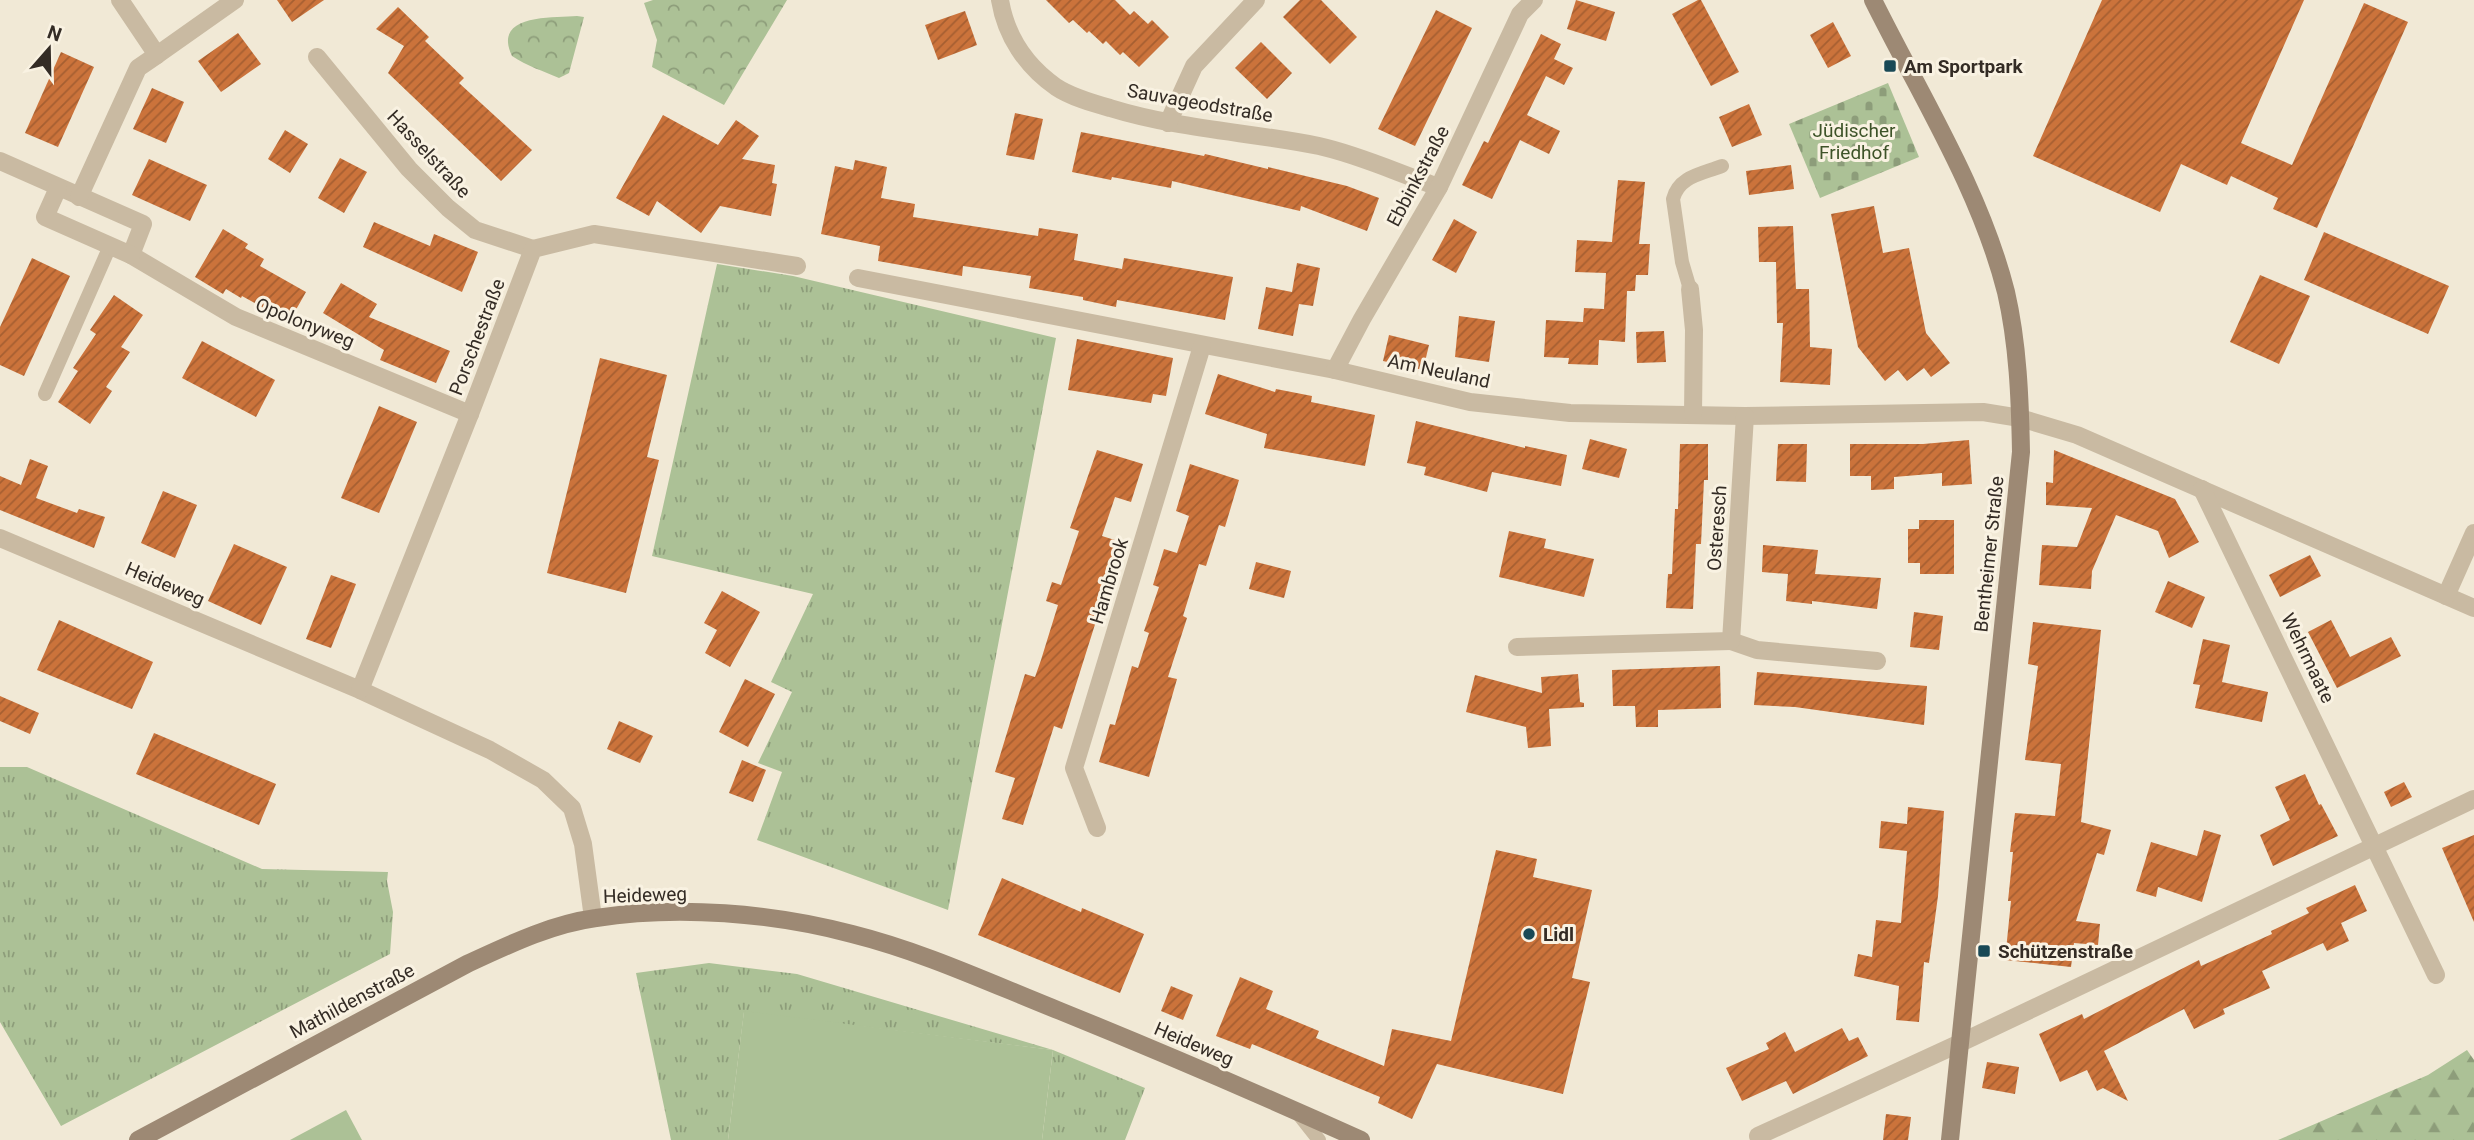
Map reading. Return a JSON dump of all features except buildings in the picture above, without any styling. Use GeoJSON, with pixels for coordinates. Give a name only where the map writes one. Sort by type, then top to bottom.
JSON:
{"type":"FeatureCollection","features":[{"type":"Feature","properties":{"kind":"street"},"geometry":{"type":"LineString","coordinates":[[120,0],[157,55]]}},
{"type":"Feature","properties":{"kind":"street"},"geometry":{"type":"LineString","coordinates":[[79,197],[138,68],[235,0]]}},
{"type":"Feature","properties":{"kind":"street","name":"Sauvageodstraße"},"geometry":{"type":"LineString","coordinates":[[1000,0],[1009,35],[1024,57],[1040,75],[1058,88],[1086,101],[1168,122],[1323,147],[1440,187]]}},
{"type":"Feature","properties":{"kind":"street"},"geometry":{"type":"LineString","coordinates":[[1168,122],[1194,66],[1255,0]]}},
{"type":"Feature","properties":{"kind":"street","name":"Ebbinkstraße"},"geometry":{"type":"LineString","coordinates":[[1335,370],[1440,187],[1520,14],[1535,0]]}},
{"type":"Feature","properties":{"kind":"street","name":"Bentheimer Straße"},"geometry":{"type":"LineString","coordinates":[[1874,0],[1963,173],[1985,230],[2006,291],[2012,322],[2020,418],[2021,452],[1950,1140]]}},
{"type":"Feature","properties":{"kind":"street","name":"Hasselstraße"},"geometry":{"type":"LineString","coordinates":[[317,57],[410,169],[448,208],[475,230],[533,249]]}},
{"type":"Feature","properties":{"kind":"street"},"geometry":{"type":"LineString","coordinates":[[0,161],[143,224],[131,255]]}},
{"type":"Feature","properties":{"kind":"street","name":"Opolonyweg"},"geometry":{"type":"LineString","coordinates":[[58,188],[45,217],[131,255],[236,317],[470,414]]}},
{"type":"Feature","properties":{"kind":"street"},"geometry":{"type":"LineString","coordinates":[[533,249],[594,234],[797,266]]}},
{"type":"Feature","properties":{"kind":"street","name":"Porschestraße"},"geometry":{"type":"LineString","coordinates":[[360,690],[533,249]]}},
{"type":"Feature","properties":{"kind":"street","name":"Am Neuland"},"geometry":{"type":"LineString","coordinates":[[858,278],[1335,370],[1470,402],[1570,412],[1745,416],[1983,412],[2020,418]]}},
{"type":"Feature","properties":{"kind":"street"},"geometry":{"type":"LineString","coordinates":[[1690,289],[1694,330],[1693,414]]}},
{"type":"Feature","properties":{"kind":"street","name":"Hambrook"},"geometry":{"type":"LineString","coordinates":[[1097,828],[1074,768],[1202,346]]}},
{"type":"Feature","properties":{"kind":"street","name":"Osteresch"},"geometry":{"type":"LineString","coordinates":[[1731,642],[1745,416]]}},
{"type":"Feature","properties":{"kind":"street"},"geometry":{"type":"LineString","coordinates":[[2020,418],[2077,435],[2474,608]]}},
{"type":"Feature","properties":{"kind":"street","name":"Wehrmaate"},"geometry":{"type":"LineString","coordinates":[[2202,489],[2436,975]]}},
{"type":"Feature","properties":{"kind":"street"},"geometry":{"type":"LineString","coordinates":[[2446,596],[2474,533]]}},
{"type":"Feature","properties":{"kind":"street","name":"Heideweg"},"geometry":{"type":"LineString","coordinates":[[0,538],[360,690],[490,750],[543,780],[572,808],[583,844],[593,918],[642,912],[750,916],[777,918],[853,934],[946,965],[1196,1066],[1361,1140]]}},
{"type":"Feature","properties":{"kind":"street"},"geometry":{"type":"LineString","coordinates":[[1517,647],[1731,642],[1757,650],[1877,661]]}},
{"type":"Feature","properties":{"kind":"street"},"geometry":{"type":"LineString","coordinates":[[1758,1136],[2474,799]]}},
{"type":"Feature","properties":{"kind":"street","name":"Mathildenstraße"},"geometry":{"type":"LineString","coordinates":[[138,1140],[467,964],[534,935],[593,918]]}},
{"type":"Feature","properties":{"kind":"lane"},"geometry":{"type":"LineString","coordinates":[[1690,289],[1682,262],[1673,199],[1675,191],[1681,182],[1722,166]]}},
{"type":"Feature","properties":{"kind":"lane"},"geometry":{"type":"LineString","coordinates":[[45,394],[110,246]]}},
{"type":"Feature","properties":{"kind":"lane"},"geometry":{"type":"LineString","coordinates":[[1295,1111],[1319,1140]]}},
{"type":"Feature","properties":{"kind":"green space"},"geometry":{"type":"Polygon","coordinates":[[[653,0],[787,0],[724,105],[652,67],[657,40],[644,3],[653,0]]]}},
{"type":"Feature","properties":{"kind":"green space"},"geometry":{"type":"Polygon","coordinates":[[[584,17],[569,73],[559,78],[512,56],[508,42],[510,32],[517,25],[540,18],[584,17]]]}},
{"type":"Feature","properties":{"kind":"green space","name":"Jüdischer Friedhof"},"geometry":{"type":"Polygon","coordinates":[[[1888,83],[1919,157],[1820,198],[1789,124],[1888,83]]]}},
{"type":"Feature","properties":{"kind":"green space"},"geometry":{"type":"Polygon","coordinates":[[[717,264],[793,276],[1056,338],[948,910],[757,840],[782,772],[758,763],[792,692],[771,682],[813,594],[652,556],[717,264]]]}},
{"type":"Feature","properties":{"kind":"green space"},"geometry":{"type":"Polygon","coordinates":[[[0,767],[27,767],[262,869],[388,872],[387,881],[393,912],[390,954],[61,1126],[0,1022],[0,767]]]}},
{"type":"Feature","properties":{"kind":"green space"},"geometry":{"type":"Polygon","coordinates":[[[709,963],[797,974],[1053,1050],[744,1012],[728,1140],[671,1140],[636,973],[709,963]]]}},
{"type":"Feature","properties":{"kind":"green space"},"geometry":{"type":"Polygon","coordinates":[[[744,1011],[1053,1050],[1042,1140],[728,1140],[744,1011]]]}},
{"type":"Feature","properties":{"kind":"green space"},"geometry":{"type":"Polygon","coordinates":[[[1053,1050],[1145,1088],[1125,1140],[1042,1140],[1053,1050]]]}},
{"type":"Feature","properties":{"kind":"green space"},"geometry":{"type":"Polygon","coordinates":[[[2467,1050],[2474,1060],[2474,1140],[2278,1140],[2428,1075],[2467,1050]]]}},
{"type":"Feature","properties":{"kind":"green space"},"geometry":{"type":"Polygon","coordinates":[[[346,1110],[362,1140],[290,1140],[346,1110]]]}},
{"type":"Feature","properties":{"kind":"place","name":"Am Sportpark"},"geometry":{"type":"Point","coordinates":[1890,66]}},
{"type":"Feature","properties":{"kind":"place","name":"Lidl"},"geometry":{"type":"Point","coordinates":[1529,934]}},
{"type":"Feature","properties":{"kind":"place","name":"Schützenstraße"},"geometry":{"type":"Point","coordinates":[1984,951]}}]}
